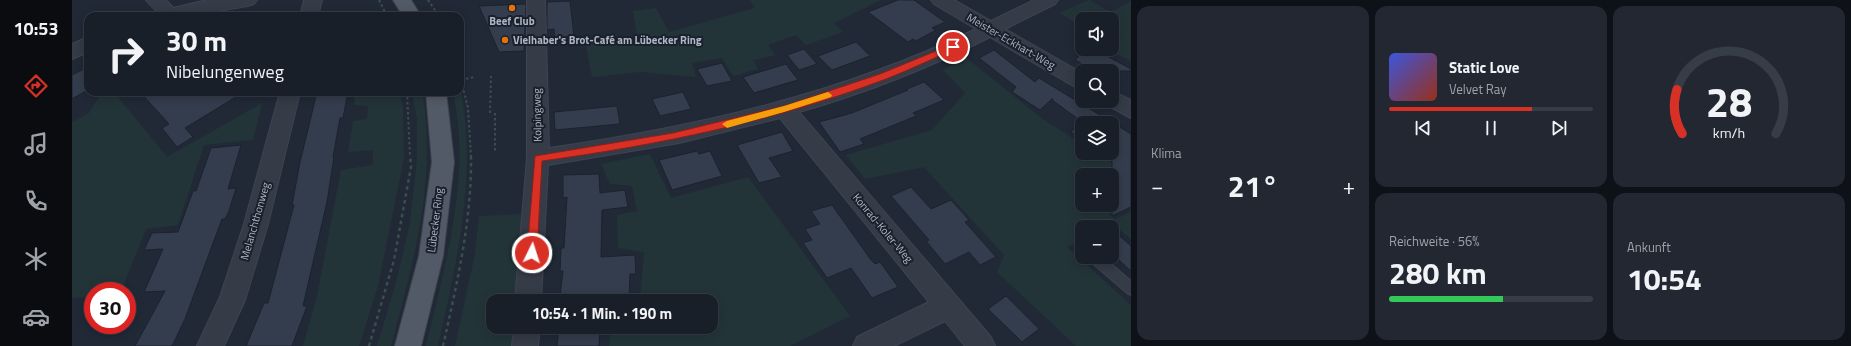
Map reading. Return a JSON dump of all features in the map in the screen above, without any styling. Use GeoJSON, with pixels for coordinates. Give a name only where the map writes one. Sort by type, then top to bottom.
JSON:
{"type":"FeatureCollection","features":[{"type":"Feature","properties":{"kind":"main road"},"geometry":{"type":"LineString","coordinates":[[402,0],[410,12]]}},
{"type":"Feature","properties":{"kind":"main road","name":"Lübecker Ring"},"geometry":{"type":"LineString","coordinates":[[408,346],[431,256],[443,162],[436,96]]}},
{"type":"Feature","properties":{"kind":"street"},"geometry":{"type":"LineString","coordinates":[[155,0],[164,12]]}},
{"type":"Feature","properties":{"kind":"street"},"geometry":{"type":"LineString","coordinates":[[180,12],[248,0]]}},
{"type":"Feature","properties":{"kind":"street"},"geometry":{"type":"LineString","coordinates":[[310,12],[314,0]]}},
{"type":"Feature","properties":{"kind":"street","name":"Kolpingweg"},"geometry":{"type":"LineString","coordinates":[[528,294],[538,158],[536,0]]}},
{"type":"Feature","properties":{"kind":"street","name":"Meister-Eckhart-Weg"},"geometry":{"type":"LineString","coordinates":[[940,0],[1075,78]]}},
{"type":"Feature","properties":{"kind":"street"},"geometry":{"type":"LineString","coordinates":[[538,158],[604,149],[673,137],[784,109],[908,67],[1050,0]]}},
{"type":"Feature","properties":{"kind":"street"},"geometry":{"type":"LineString","coordinates":[[72,52],[84,46]]}},
{"type":"Feature","properties":{"kind":"street","name":"Melanchthonweg"},"geometry":{"type":"LineString","coordinates":[[210,346],[232,300],[256,224],[289,96]]}},
{"type":"Feature","properties":{"kind":"street"},"geometry":{"type":"LineString","coordinates":[[1119,103],[1131,110]]}},
{"type":"Feature","properties":{"kind":"street","name":"Konrad-Koler-Weg"},"geometry":{"type":"LineString","coordinates":[[784,109],[982,346]]}},
{"type":"Feature","properties":{"kind":"street"},"geometry":{"type":"LineString","coordinates":[[866,346],[948,306]]}},
{"type":"Feature","properties":{"kind":"street"},"geometry":{"type":"LineString","coordinates":[[525,346],[526,334]]}},
{"type":"Feature","properties":{"kind":"lane"},"geometry":{"type":"LineString","coordinates":[[1102,264],[1131,289]]}},
{"type":"Feature","properties":{"kind":"path"},"geometry":{"type":"LineString","coordinates":[[380,0],[385,12]]}},
{"type":"Feature","properties":{"kind":"path"},"geometry":{"type":"LineString","coordinates":[[428,0],[436,12]]}},
{"type":"Feature","properties":{"kind":"path"},"geometry":{"type":"LineString","coordinates":[[490,113],[491,76]]}},
{"type":"Feature","properties":{"kind":"path"},"geometry":{"type":"LineString","coordinates":[[464,79],[474,77]]}},
{"type":"Feature","properties":{"kind":"path"},"geometry":{"type":"LineString","coordinates":[[443,346],[459,276],[471,187],[471,137],[464,92]]}},
{"type":"Feature","properties":{"kind":"path"},"geometry":{"type":"LineString","coordinates":[[369,346],[394,260],[411,167],[407,96]]}},
{"type":"Feature","properties":{"kind":"path"},"geometry":{"type":"LineString","coordinates":[[495,113],[495,151]]}},
{"type":"Feature","properties":{"kind":"shaded area"},"geometry":{"type":"Polygon","coordinates":[[[750,0],[881,0],[834,23],[843,32],[806,45],[796,35],[768,45],[775,55],[753,60],[758,69],[733,76],[722,58],[692,63],[696,77],[640,72],[592,77],[585,42],[637,36],[633,11],[656,8],[669,32],[755,8],[750,0]]]}},
{"type":"Feature","properties":{"kind":"shaded area"},"geometry":{"type":"Polygon","coordinates":[[[1089,0],[1111,12],[1075,12],[1075,23],[1060,13],[1089,0]]]}},
{"type":"Feature","properties":{"kind":"shaded area"},"geometry":{"type":"Polygon","coordinates":[[[1131,1],[1131,61],[1119,55],[1119,12],[1111,12],[1131,1]]]}},
{"type":"Feature","properties":{"kind":"shaded area"},"geometry":{"type":"Polygon","coordinates":[[[965,57],[1044,120],[1075,140],[1075,160],[1107,160],[1131,175],[1119,175],[1119,168],[1075,168],[1075,212],[1108,212],[1115,219],[1131,212],[1131,239],[1119,230],[1119,220],[1075,220],[1075,244],[1067,247],[1075,254],[1075,264],[1086,264],[1131,305],[1131,346],[1076,346],[997,272],[1004,255],[924,167],[865,179],[846,155],[932,130],[965,93],[943,70],[965,57]]]}},
{"type":"Feature","properties":{"kind":"shaded area"},"geometry":{"type":"Polygon","coordinates":[[[100,96],[117,96],[167,157],[262,103],[253,140],[204,145],[178,225],[146,229],[125,282],[84,282],[84,297],[72,298],[72,122],[89,113],[100,96]]]}},
{"type":"Feature","properties":{"kind":"shaded area"},"geometry":{"type":"Polygon","coordinates":[[[355,96],[401,96],[403,107],[404,158],[378,286],[359,346],[303,346],[317,296],[341,170],[373,165],[373,150],[348,152],[353,121],[367,119],[368,106],[354,105],[355,96]]]}},
{"type":"Feature","properties":{"kind":"shaded area"},"geometry":{"type":"Polygon","coordinates":[[[413,96],[423,96],[427,156],[418,238],[391,346],[377,346],[396,283],[410,223],[417,159],[417,119],[413,96]]]}},
{"type":"Feature","properties":{"kind":"shaded area"},"geometry":{"type":"Polygon","coordinates":[[[454,96],[461,96],[465,120],[467,152],[463,217],[452,282],[438,346],[426,346],[454,220],[458,188],[458,124],[454,96]]]}},
{"type":"Feature","properties":{"kind":"shaded area"},"geometry":{"type":"Polygon","coordinates":[[[650,154],[671,198],[748,177],[850,316],[790,346],[609,346],[610,334],[718,334],[718,294],[641,294],[644,252],[618,248],[617,215],[637,211],[632,186],[610,184],[601,164],[650,154]]]}},
{"type":"Feature","properties":{"kind":"shaded area"},"geometry":{"type":"Polygon","coordinates":[[[525,214],[519,294],[486,294],[486,334],[516,334],[515,346],[455,346],[475,254],[479,216],[525,214]]]}},
{"type":"Feature","properties":{"kind":"building"},"geometry":{"type":"Polygon","coordinates":[[[898,0],[914,0],[945,22],[932,28],[936,30],[916,41],[913,39],[908,42],[868,12],[898,0]]]}},
{"type":"Feature","properties":{"kind":"building"},"geometry":{"type":"Polygon","coordinates":[[[570,1],[574,36],[555,38],[554,29],[547,30],[547,2],[570,1]]]}},
{"type":"Feature","properties":{"kind":"building"},"geometry":{"type":"Polygon","coordinates":[[[526,4],[524,51],[499,52],[479,6],[526,4]]]}},
{"type":"Feature","properties":{"kind":"building"},"geometry":{"type":"Polygon","coordinates":[[[856,42],[870,56],[832,70],[818,56],[856,42]]]}},
{"type":"Feature","properties":{"kind":"building"},"geometry":{"type":"Polygon","coordinates":[[[804,49],[817,64],[799,70],[787,55],[804,49]]]}},
{"type":"Feature","properties":{"kind":"building"},"geometry":{"type":"Polygon","coordinates":[[[994,50],[1035,82],[1039,78],[1075,100],[1075,108],[1088,108],[1101,116],[1075,117],[1052,100],[1053,98],[1040,110],[1012,92],[1016,87],[979,58],[994,50]]]}},
{"type":"Feature","properties":{"kind":"building"},"geometry":{"type":"Polygon","coordinates":[[[1079,56],[1107,56],[1131,69],[1131,71],[1119,71],[1119,64],[1082,64],[1075,60],[1079,56]]]}},
{"type":"Feature","properties":{"kind":"building"},"geometry":{"type":"Polygon","coordinates":[[[722,63],[732,81],[707,86],[697,69],[722,63]]]}},
{"type":"Feature","properties":{"kind":"building"},"geometry":{"type":"Polygon","coordinates":[[[786,64],[798,80],[754,93],[743,77],[786,64]]]}},
{"type":"Feature","properties":{"kind":"building"},"geometry":{"type":"Polygon","coordinates":[[[84,69],[84,92],[72,99],[72,75],[84,69]]]}},
{"type":"Feature","properties":{"kind":"building"},"geometry":{"type":"Polygon","coordinates":[[[924,82],[944,100],[913,113],[916,116],[860,139],[864,144],[840,152],[819,122],[852,113],[924,82]]]}},
{"type":"Feature","properties":{"kind":"building"},"geometry":{"type":"Polygon","coordinates":[[[683,92],[691,109],[660,116],[652,99],[683,92]]]}},
{"type":"Feature","properties":{"kind":"building"},"geometry":{"type":"Polygon","coordinates":[[[144,96],[237,96],[185,128],[193,137],[177,147],[162,128],[169,124],[144,96]]]}},
{"type":"Feature","properties":{"kind":"building"},"geometry":{"type":"Polygon","coordinates":[[[316,96],[347,96],[343,118],[340,118],[327,202],[303,306],[307,306],[292,346],[246,346],[264,303],[268,303],[294,205],[292,205],[300,162],[316,96]]]}},
{"type":"Feature","properties":{"kind":"building"},"geometry":{"type":"Polygon","coordinates":[[[617,106],[620,124],[555,130],[554,112],[617,106]]]}},
{"type":"Feature","properties":{"kind":"building"},"geometry":{"type":"Polygon","coordinates":[[[1119,127],[1131,134],[1131,207],[1112,216],[1112,212],[1119,212],[1119,168],[1112,168],[1112,160],[1119,160],[1119,127]]]}},
{"type":"Feature","properties":{"kind":"building"},"geometry":{"type":"Polygon","coordinates":[[[1075,128],[1075,135],[1071,132],[1075,128]]]}},
{"type":"Feature","properties":{"kind":"building"},"geometry":{"type":"Polygon","coordinates":[[[782,132],[793,151],[769,158],[782,177],[759,183],[737,145],[782,132]]]}},
{"type":"Feature","properties":{"kind":"building"},"geometry":{"type":"Polygon","coordinates":[[[241,145],[228,189],[236,188],[229,211],[225,219],[222,219],[185,319],[172,346],[135,346],[165,291],[144,292],[163,249],[144,250],[152,233],[178,232],[193,191],[196,191],[211,148],[241,145]]]}},
{"type":"Feature","properties":{"kind":"building"},"geometry":{"type":"Polygon","coordinates":[[[697,151],[699,154],[710,151],[722,176],[672,190],[659,160],[697,151]]]}},
{"type":"Feature","properties":{"kind":"building"},"geometry":{"type":"Polygon","coordinates":[[[599,174],[600,193],[625,190],[628,207],[602,210],[601,257],[635,255],[636,274],[630,274],[629,294],[560,294],[563,271],[560,271],[561,248],[564,248],[567,197],[563,198],[563,175],[599,174]]]}},
{"type":"Feature","properties":{"kind":"building"},"geometry":{"type":"Polygon","coordinates":[[[911,187],[931,209],[951,200],[969,220],[965,222],[996,257],[980,265],[969,252],[945,264],[926,241],[929,240],[891,196],[911,187]]]}},
{"type":"Feature","properties":{"kind":"building"},"geometry":{"type":"Polygon","coordinates":[[[832,205],[871,260],[875,264],[880,262],[898,287],[872,298],[851,268],[827,278],[803,243],[812,240],[805,229],[820,224],[811,211],[832,205]]]}},
{"type":"Feature","properties":{"kind":"building"},"geometry":{"type":"Polygon","coordinates":[[[1119,235],[1131,246],[1131,271],[1119,260],[1119,235]]]}},
{"type":"Feature","properties":{"kind":"building"},"geometry":{"type":"Polygon","coordinates":[[[1006,296],[1039,329],[1022,342],[988,309],[1006,296]]]}},
{"type":"Feature","properties":{"kind":"building"},"geometry":{"type":"Polygon","coordinates":[[[558,334],[600,334],[599,346],[557,346],[558,334]]]}},
{"type":"Feature","properties":{"kind":"slow traffic"},"geometry":{"type":"LineString","coordinates":[[727,124],[784,109],[828,95]]}},
{"type":"Feature","properties":{"kind":"place","name":"Beef Club"},"geometry":{"type":"Point","coordinates":[512,8]}},
{"type":"Feature","properties":{"kind":"place","name":"Vielhaber's Brot-Café am Lübecker Ring"},"geometry":{"type":"Point","coordinates":[505,40]}},
{"type":"Feature","properties":{"kind":"route"},"geometry":{"type":"LineString","coordinates":[[532,253],[538,158],[604,149],[673,137],[784,109],[883,77],[953,47]]}}]}
